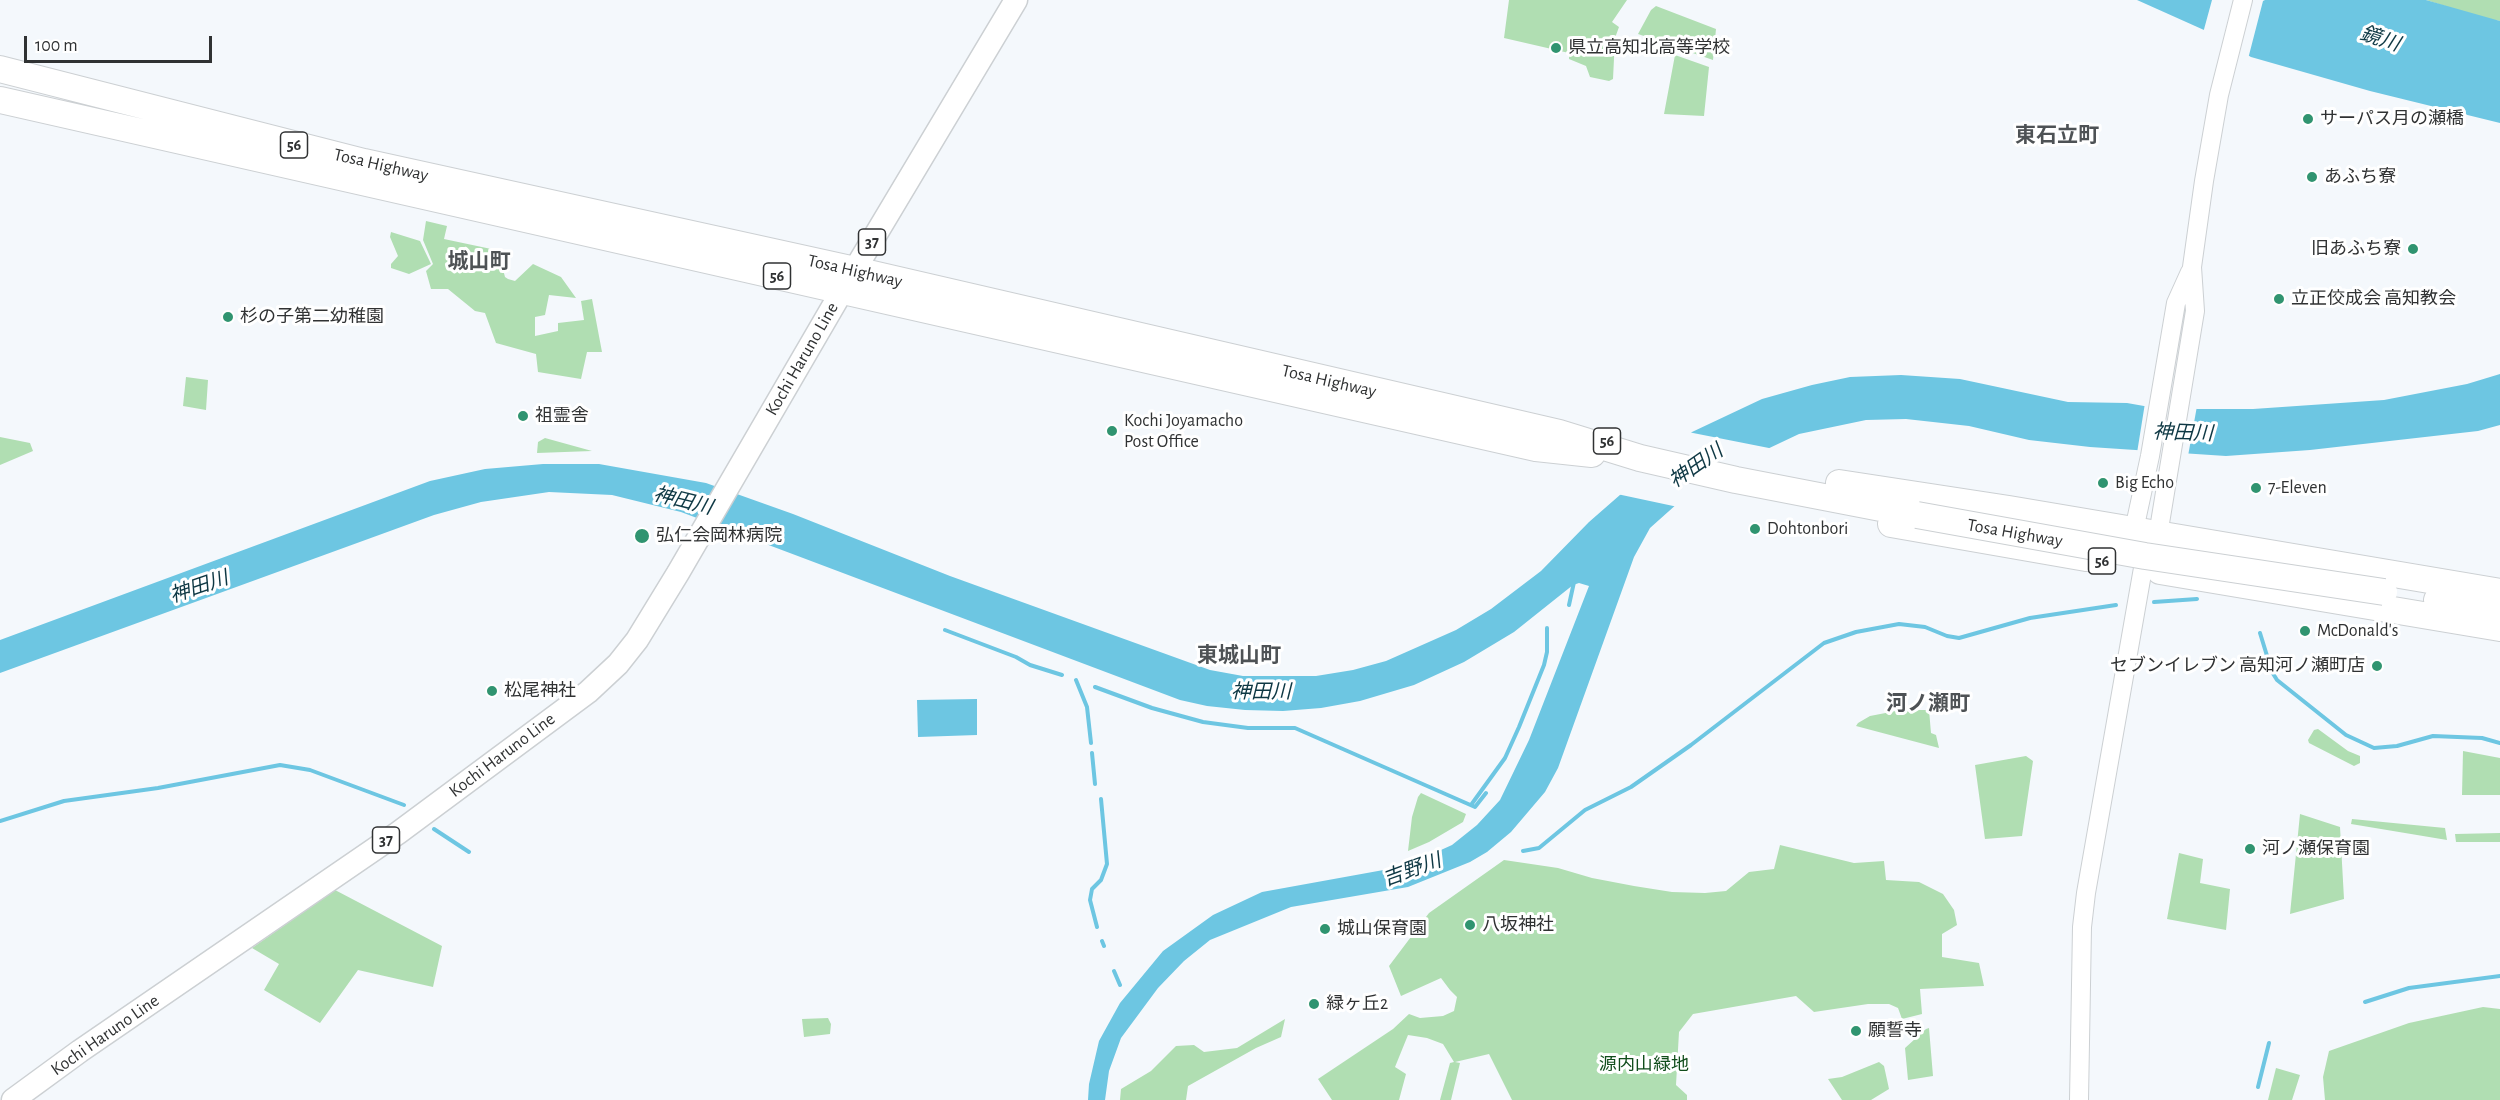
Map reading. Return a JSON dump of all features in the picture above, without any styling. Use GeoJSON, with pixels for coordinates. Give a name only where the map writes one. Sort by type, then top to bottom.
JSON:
{"type":"FeatureCollection","features":[{"type":"Feature","properties":{"kind":"highway","name":"Tosa Highway"},"geometry":{"type":"LineString","coordinates":[[0,69],[348,158],[848,281]]}},
{"type":"Feature","properties":{"kind":"highway","name":"Tosa Highway"},"geometry":{"type":"LineString","coordinates":[[0,100],[848,281],[1556,442],[1643,459],[1745,473],[1917,515],[2145,556],[2500,610]]}},
{"type":"Feature","properties":{"kind":"highway","name":"56"},"geometry":{"type":"LineString","coordinates":[[1643,459],[1706,487],[1811,510],[2500,628]]}},
{"type":"Feature","properties":{"kind":"highway","name":"56"},"geometry":{"type":"LineString","coordinates":[[1745,473],[1834,483],[2146,532],[2500,592]]}},
{"type":"Feature","properties":{"kind":"main road","name":"Kochi Haruno Line"},"geometry":{"type":"LineString","coordinates":[[13,1100],[80,1051],[398,833],[596,685],[618,664],[637,640],[1016,0]]}},
{"type":"Feature","properties":{"kind":"street"},"geometry":{"type":"LineString","coordinates":[[2146,532],[2170,458],[2194,311],[2192,267],[2204,181],[2225,68],[2243,0]]}},
{"type":"Feature","properties":{"kind":"street"},"geometry":{"type":"LineString","coordinates":[[2079,1100],[2082,927],[2086,893],[2143,568],[2150,456],[2176,303],[2192,267]]}},
{"type":"Feature","properties":{"kind":"green space","name":"県立高知北高等学校"},"geometry":{"type":"Polygon","coordinates":[[[1509,0],[1627,0],[1612,22],[1619,27],[1615,38],[1613,79],[1609,81],[1590,77],[1586,66],[1569,59],[1569,53],[1504,38],[1509,0]]]}},
{"type":"Feature","properties":{"kind":"green space"},"geometry":{"type":"Polygon","coordinates":[[[2426,0],[2500,0],[2500,21],[2483,18],[2426,0]]]}},
{"type":"Feature","properties":{"kind":"green space"},"geometry":{"type":"Polygon","coordinates":[[[1656,6],[1716,29],[1713,60],[1638,34],[1651,10],[1656,6]]]}},
{"type":"Feature","properties":{"kind":"green space"},"geometry":{"type":"Polygon","coordinates":[[[1675,55],[1709,67],[1704,116],[1664,114],[1675,55]]]}},
{"type":"Feature","properties":{"kind":"green space"},"geometry":{"type":"Polygon","coordinates":[[[426,221],[447,226],[444,239],[496,250],[494,256],[500,258],[505,277],[508,279],[515,281],[533,264],[561,277],[576,298],[549,295],[545,315],[535,317],[535,336],[558,331],[558,323],[584,320],[581,301],[592,299],[602,352],[587,352],[581,379],[538,372],[536,354],[496,343],[485,313],[475,311],[448,289],[431,289],[426,271],[433,264],[423,240],[426,221]]]}},
{"type":"Feature","properties":{"kind":"green space"},"geometry":{"type":"Polygon","coordinates":[[[391,232],[420,241],[431,264],[409,274],[391,268],[391,264],[398,256],[390,237],[391,232]]]}},
{"type":"Feature","properties":{"kind":"green space"},"geometry":{"type":"Polygon","coordinates":[[[186,377],[208,380],[206,410],[183,406],[186,377]]]}},
{"type":"Feature","properties":{"kind":"green space"},"geometry":{"type":"Polygon","coordinates":[[[0,437],[30,443],[33,451],[0,465],[0,437]]]}},
{"type":"Feature","properties":{"kind":"green space"},"geometry":{"type":"Polygon","coordinates":[[[545,438],[592,451],[537,453],[538,442],[545,438]]]}},
{"type":"Feature","properties":{"kind":"green space"},"geometry":{"type":"Polygon","coordinates":[[[1901,710],[1929,710],[1931,733],[1936,735],[1939,748],[1856,726],[1870,716],[1901,710]]]}},
{"type":"Feature","properties":{"kind":"green space"},"geometry":{"type":"Polygon","coordinates":[[[2318,729],[2348,751],[2360,756],[2360,763],[2354,766],[2309,743],[2308,740],[2314,730],[2318,729]]]}},
{"type":"Feature","properties":{"kind":"green space"},"geometry":{"type":"Polygon","coordinates":[[[2463,751],[2500,758],[2500,795],[2462,795],[2463,751]]]}},
{"type":"Feature","properties":{"kind":"green space"},"geometry":{"type":"Polygon","coordinates":[[[2026,756],[2033,761],[2022,836],[1985,839],[1975,765],[2026,756]]]}},
{"type":"Feature","properties":{"kind":"green space"},"geometry":{"type":"Polygon","coordinates":[[[1421,793],[1466,814],[1463,822],[1429,842],[1408,851],[1412,817],[1421,793]]]}},
{"type":"Feature","properties":{"kind":"green space"},"geometry":{"type":"Polygon","coordinates":[[[2300,814],[2340,827],[2344,899],[2290,914],[2300,814]]]}},
{"type":"Feature","properties":{"kind":"green space"},"geometry":{"type":"Polygon","coordinates":[[[2352,819],[2445,828],[2447,840],[2351,824],[2352,819]]]}},
{"type":"Feature","properties":{"kind":"green space"},"geometry":{"type":"Polygon","coordinates":[[[2500,833],[2500,842],[2456,842],[2455,834],[2500,833]]]}},
{"type":"Feature","properties":{"kind":"green space","name":"源内山緑地"},"geometry":{"type":"Polygon","coordinates":[[[1780,845],[1854,863],[1884,861],[1886,880],[1919,882],[1943,894],[1954,910],[1957,925],[1942,934],[1942,957],[1979,963],[1984,986],[1920,989],[1922,1014],[1902,1019],[1898,1008],[1889,1004],[1868,1004],[1814,1012],[1796,996],[1693,1014],[1679,1032],[1676,1085],[1687,1095],[1687,1100],[1512,1100],[1489,1054],[1455,1062],[1460,1063],[1451,1100],[1440,1100],[1450,1063],[1454,1062],[1443,1044],[1427,1038],[1408,1035],[1395,1067],[1406,1074],[1399,1100],[1332,1100],[1318,1079],[1393,1029],[1409,1014],[1420,1018],[1443,1016],[1454,1011],[1457,997],[1441,978],[1401,996],[1389,966],[1429,913],[1504,860],[1558,868],[1592,878],[1634,886],[1672,892],[1705,893],[1726,891],[1749,872],[1774,869],[1780,845]]]}},
{"type":"Feature","properties":{"kind":"green space"},"geometry":{"type":"Polygon","coordinates":[[[2179,853],[2203,859],[2200,883],[2230,889],[2226,930],[2167,919],[2179,853]]]}},
{"type":"Feature","properties":{"kind":"green space"},"geometry":{"type":"Polygon","coordinates":[[[335,890],[442,946],[433,987],[358,970],[320,1023],[264,990],[279,964],[252,948],[335,890]]]}},
{"type":"Feature","properties":{"kind":"green space"},"geometry":{"type":"Polygon","coordinates":[[[2483,1007],[2500,1009],[2500,1100],[2325,1100],[2323,1077],[2329,1051],[2409,1023],[2483,1007]]]}},
{"type":"Feature","properties":{"kind":"green space"},"geometry":{"type":"Polygon","coordinates":[[[828,1018],[831,1024],[830,1034],[804,1037],[802,1019],[828,1018]]]}},
{"type":"Feature","properties":{"kind":"green space"},"geometry":{"type":"Polygon","coordinates":[[[1285,1019],[1281,1037],[1256,1048],[1188,1086],[1186,1100],[1120,1100],[1121,1089],[1151,1071],[1176,1046],[1194,1045],[1204,1052],[1237,1048],[1285,1019]]]}},
{"type":"Feature","properties":{"kind":"green space"},"geometry":{"type":"Polygon","coordinates":[[[1929,1028],[1933,1076],[1908,1080],[1905,1048],[1929,1028]]]}},
{"type":"Feature","properties":{"kind":"green space"},"geometry":{"type":"Polygon","coordinates":[[[1879,1062],[1884,1066],[1889,1089],[1871,1100],[1842,1100],[1828,1079],[1842,1077],[1879,1062]]]}},
{"type":"Feature","properties":{"kind":"green space"},"geometry":{"type":"Polygon","coordinates":[[[2276,1068],[2300,1075],[2292,1100],[2268,1100],[2276,1068]]]}},
{"type":"Feature","properties":{"kind":"water","name":"鏡川"},"geometry":{"type":"Polygon","coordinates":[[[2137,0],[2426,0],[2500,21],[2500,123],[2370,91],[2251,57],[2204,30],[2137,0]]]}},
{"type":"Feature","properties":{"kind":"water"},"geometry":{"type":"Polygon","coordinates":[[[2500,374],[2500,425],[2478,431],[2310,450],[2226,456],[2090,447],[2029,440],[1969,426],[1906,419],[1866,420],[1799,434],[1706,478],[1650,528],[1634,557],[1558,768],[1545,792],[1511,832],[1487,852],[1470,862],[1408,887],[1291,907],[1210,940],[1184,961],[1158,988],[1121,1038],[1109,1071],[1105,1100],[1088,1100],[1089,1084],[1099,1041],[1120,1003],[1163,951],[1213,915],[1262,892],[1389,869],[1421,859],[1452,845],[1477,825],[1500,800],[1529,740],[1589,586],[1579,583],[1573,585],[1514,632],[1464,662],[1414,685],[1360,701],[1321,708],[1283,711],[1245,710],[1207,706],[1180,700],[681,512],[612,495],[549,492],[481,502],[434,515],[0,673],[0,640],[430,481],[485,469],[543,464],[599,464],[706,483],[793,514],[950,576],[1210,670],[1243,676],[1316,676],[1353,670],[1386,661],[1456,630],[1491,609],[1541,571],[1589,522],[1692,432],[1762,399],[1812,385],[1850,377],[1901,375],[1960,379],[2068,402],[2127,403],[2198,409],[2253,409],[2384,400],[2467,384],[2500,374]]]}},
{"type":"Feature","properties":{"kind":"water"},"geometry":{"type":"Polygon","coordinates":[[[977,699],[977,735],[918,737],[917,700],[977,699]]]}},
{"type":"Feature","properties":{"kind":"pier"},"geometry":{"type":"Polygon","coordinates":[[[2212,0],[2265,0],[2248,59],[2203,33],[2212,0]]]}},
{"type":"Feature","properties":{"kind":"pier"},"geometry":{"type":"Polygon","coordinates":[[[2145,403],[2197,406],[2188,456],[2137,453],[2145,403]]]}},
{"type":"Feature","properties":{"kind":"pier"},"geometry":{"type":"Polygon","coordinates":[[[1688,432],[1774,449],[1718,472],[1678,507],[1617,494],[1688,432]]]}},
{"type":"Feature","properties":{"kind":"waterway"},"geometry":{"type":"LineString","coordinates":[[1569,605],[1574,582]]}},
{"type":"Feature","properties":{"kind":"waterway"},"geometry":{"type":"LineString","coordinates":[[2154,602],[2197,599]]}},
{"type":"Feature","properties":{"kind":"waterway"},"geometry":{"type":"LineString","coordinates":[[1523,851],[1539,848],[1585,810],[1631,787],[1691,745],[1824,643],[1856,632],[1899,624],[1925,627],[1959,638],[2030,618],[2116,605]]}},
{"type":"Feature","properties":{"kind":"waterway"},"geometry":{"type":"LineString","coordinates":[[1471,805],[1505,758],[1519,727],[1544,665],[1547,652],[1547,628]]}},
{"type":"Feature","properties":{"kind":"waterway"},"geometry":{"type":"LineString","coordinates":[[945,630],[1016,657],[1030,665],[1062,675]]}},
{"type":"Feature","properties":{"kind":"waterway"},"geometry":{"type":"LineString","coordinates":[[2260,633],[2272,672],[2277,680],[2346,735],[2374,748],[2397,746],[2433,736],[2482,738],[2500,743]]}},
{"type":"Feature","properties":{"kind":"waterway"},"geometry":{"type":"LineString","coordinates":[[1076,680],[1087,707],[1091,743]]}},
{"type":"Feature","properties":{"kind":"waterway"},"geometry":{"type":"LineString","coordinates":[[1095,687],[1152,708],[1203,722],[1248,728],[1295,728],[1475,807],[1486,793]]}},
{"type":"Feature","properties":{"kind":"waterway"},"geometry":{"type":"LineString","coordinates":[[1092,753],[1095,784]]}},
{"type":"Feature","properties":{"kind":"waterway"},"geometry":{"type":"LineString","coordinates":[[0,821],[64,801],[158,788],[280,765],[310,770],[404,805]]}},
{"type":"Feature","properties":{"kind":"waterway"},"geometry":{"type":"LineString","coordinates":[[1097,927],[1090,900],[1092,889],[1101,880],[1107,864],[1101,799]]}},
{"type":"Feature","properties":{"kind":"waterway"},"geometry":{"type":"LineString","coordinates":[[434,829],[469,852]]}},
{"type":"Feature","properties":{"kind":"waterway"},"geometry":{"type":"LineString","coordinates":[[1102,941],[1104,946]]}},
{"type":"Feature","properties":{"kind":"waterway"},"geometry":{"type":"LineString","coordinates":[[1114,971],[1120,985]]}},
{"type":"Feature","properties":{"kind":"waterway"},"geometry":{"type":"LineString","coordinates":[[2365,1002],[2409,988],[2500,976]]}},
{"type":"Feature","properties":{"kind":"waterway"},"geometry":{"type":"LineString","coordinates":[[2258,1087],[2269,1043]]}},
{"type":"Feature","properties":{"kind":"place","name":"県立高知北高等学校"},"geometry":{"type":"Point","coordinates":[1556,48]}},
{"type":"Feature","properties":{"kind":"place","name":"サーパス月の瀬橋"},"geometry":{"type":"Point","coordinates":[2308,119]}},
{"type":"Feature","properties":{"kind":"place","name":"あふち寮"},"geometry":{"type":"Point","coordinates":[2312,177]}},
{"type":"Feature","properties":{"kind":"place","name":"旧あふち寮"},"geometry":{"type":"Point","coordinates":[2413,249]}},
{"type":"Feature","properties":{"kind":"place","name":"立正佼成会 高知教会"},"geometry":{"type":"Point","coordinates":[2279,299]}},
{"type":"Feature","properties":{"kind":"place","name":"杉の子第二幼稚園"},"geometry":{"type":"Point","coordinates":[228,317]}},
{"type":"Feature","properties":{"kind":"place","name":"祖霊舎"},"geometry":{"type":"Point","coordinates":[523,416]}},
{"type":"Feature","properties":{"kind":"place","name":"Kochi Joyamacho Post Office"},"geometry":{"type":"Point","coordinates":[1112,431]}},
{"type":"Feature","properties":{"kind":"place","name":"Big Echo"},"geometry":{"type":"Point","coordinates":[2103,483]}},
{"type":"Feature","properties":{"kind":"place","name":"7-Eleven"},"geometry":{"type":"Point","coordinates":[2256,488]}},
{"type":"Feature","properties":{"kind":"place","name":"Dohtonbori"},"geometry":{"type":"Point","coordinates":[1755,529]}},
{"type":"Feature","properties":{"kind":"place","name":"弘仁会岡林病院"},"geometry":{"type":"Point","coordinates":[642,536]}},
{"type":"Feature","properties":{"kind":"place","name":"McDonald's"},"geometry":{"type":"Point","coordinates":[2305,631]}},
{"type":"Feature","properties":{"kind":"place","name":"セブンイレブン 高知河ノ瀬町店"},"geometry":{"type":"Point","coordinates":[2377,666]}},
{"type":"Feature","properties":{"kind":"place","name":"松尾神社"},"geometry":{"type":"Point","coordinates":[492,691]}},
{"type":"Feature","properties":{"kind":"place","name":"河ノ瀬保育園"},"geometry":{"type":"Point","coordinates":[2250,849]}},
{"type":"Feature","properties":{"kind":"place","name":"八坂神社"},"geometry":{"type":"Point","coordinates":[1470,925]}},
{"type":"Feature","properties":{"kind":"place","name":"城山保育園"},"geometry":{"type":"Point","coordinates":[1325,929]}},
{"type":"Feature","properties":{"kind":"place","name":"緑ヶ丘2"},"geometry":{"type":"Point","coordinates":[1314,1004]}},
{"type":"Feature","properties":{"kind":"place","name":"願誓寺"},"geometry":{"type":"Point","coordinates":[1856,1031]}},
{"type":"Feature","properties":{"kind":"district","name":"東石立町"},"geometry":{"type":"Point","coordinates":[2057,136]}},
{"type":"Feature","properties":{"kind":"district","name":"城山町"},"geometry":{"type":"Point","coordinates":[479,262]}},
{"type":"Feature","properties":{"kind":"district","name":"東城山町"},"geometry":{"type":"Point","coordinates":[1239,656]}},
{"type":"Feature","properties":{"kind":"district","name":"河ノ瀬町"},"geometry":{"type":"Point","coordinates":[1928,704]}},
{"type":"Feature","properties":{"kind":"water label","name":"神田川"},"geometry":{"type":"Point","coordinates":[2183,433]}},
{"type":"Feature","properties":{"kind":"water label","name":"神田川"},"geometry":{"type":"Point","coordinates":[1696,466]}},
{"type":"Feature","properties":{"kind":"water label","name":"神田川"},"geometry":{"type":"Point","coordinates":[683,501]}},
{"type":"Feature","properties":{"kind":"water label","name":"神田川"},"geometry":{"type":"Point","coordinates":[199,587]}},
{"type":"Feature","properties":{"kind":"water label","name":"神田川"},"geometry":{"type":"Point","coordinates":[1261,692]}},
{"type":"Feature","properties":{"kind":"water label","name":"吉野川"},"geometry":{"type":"Point","coordinates":[1412,870]}}]}
